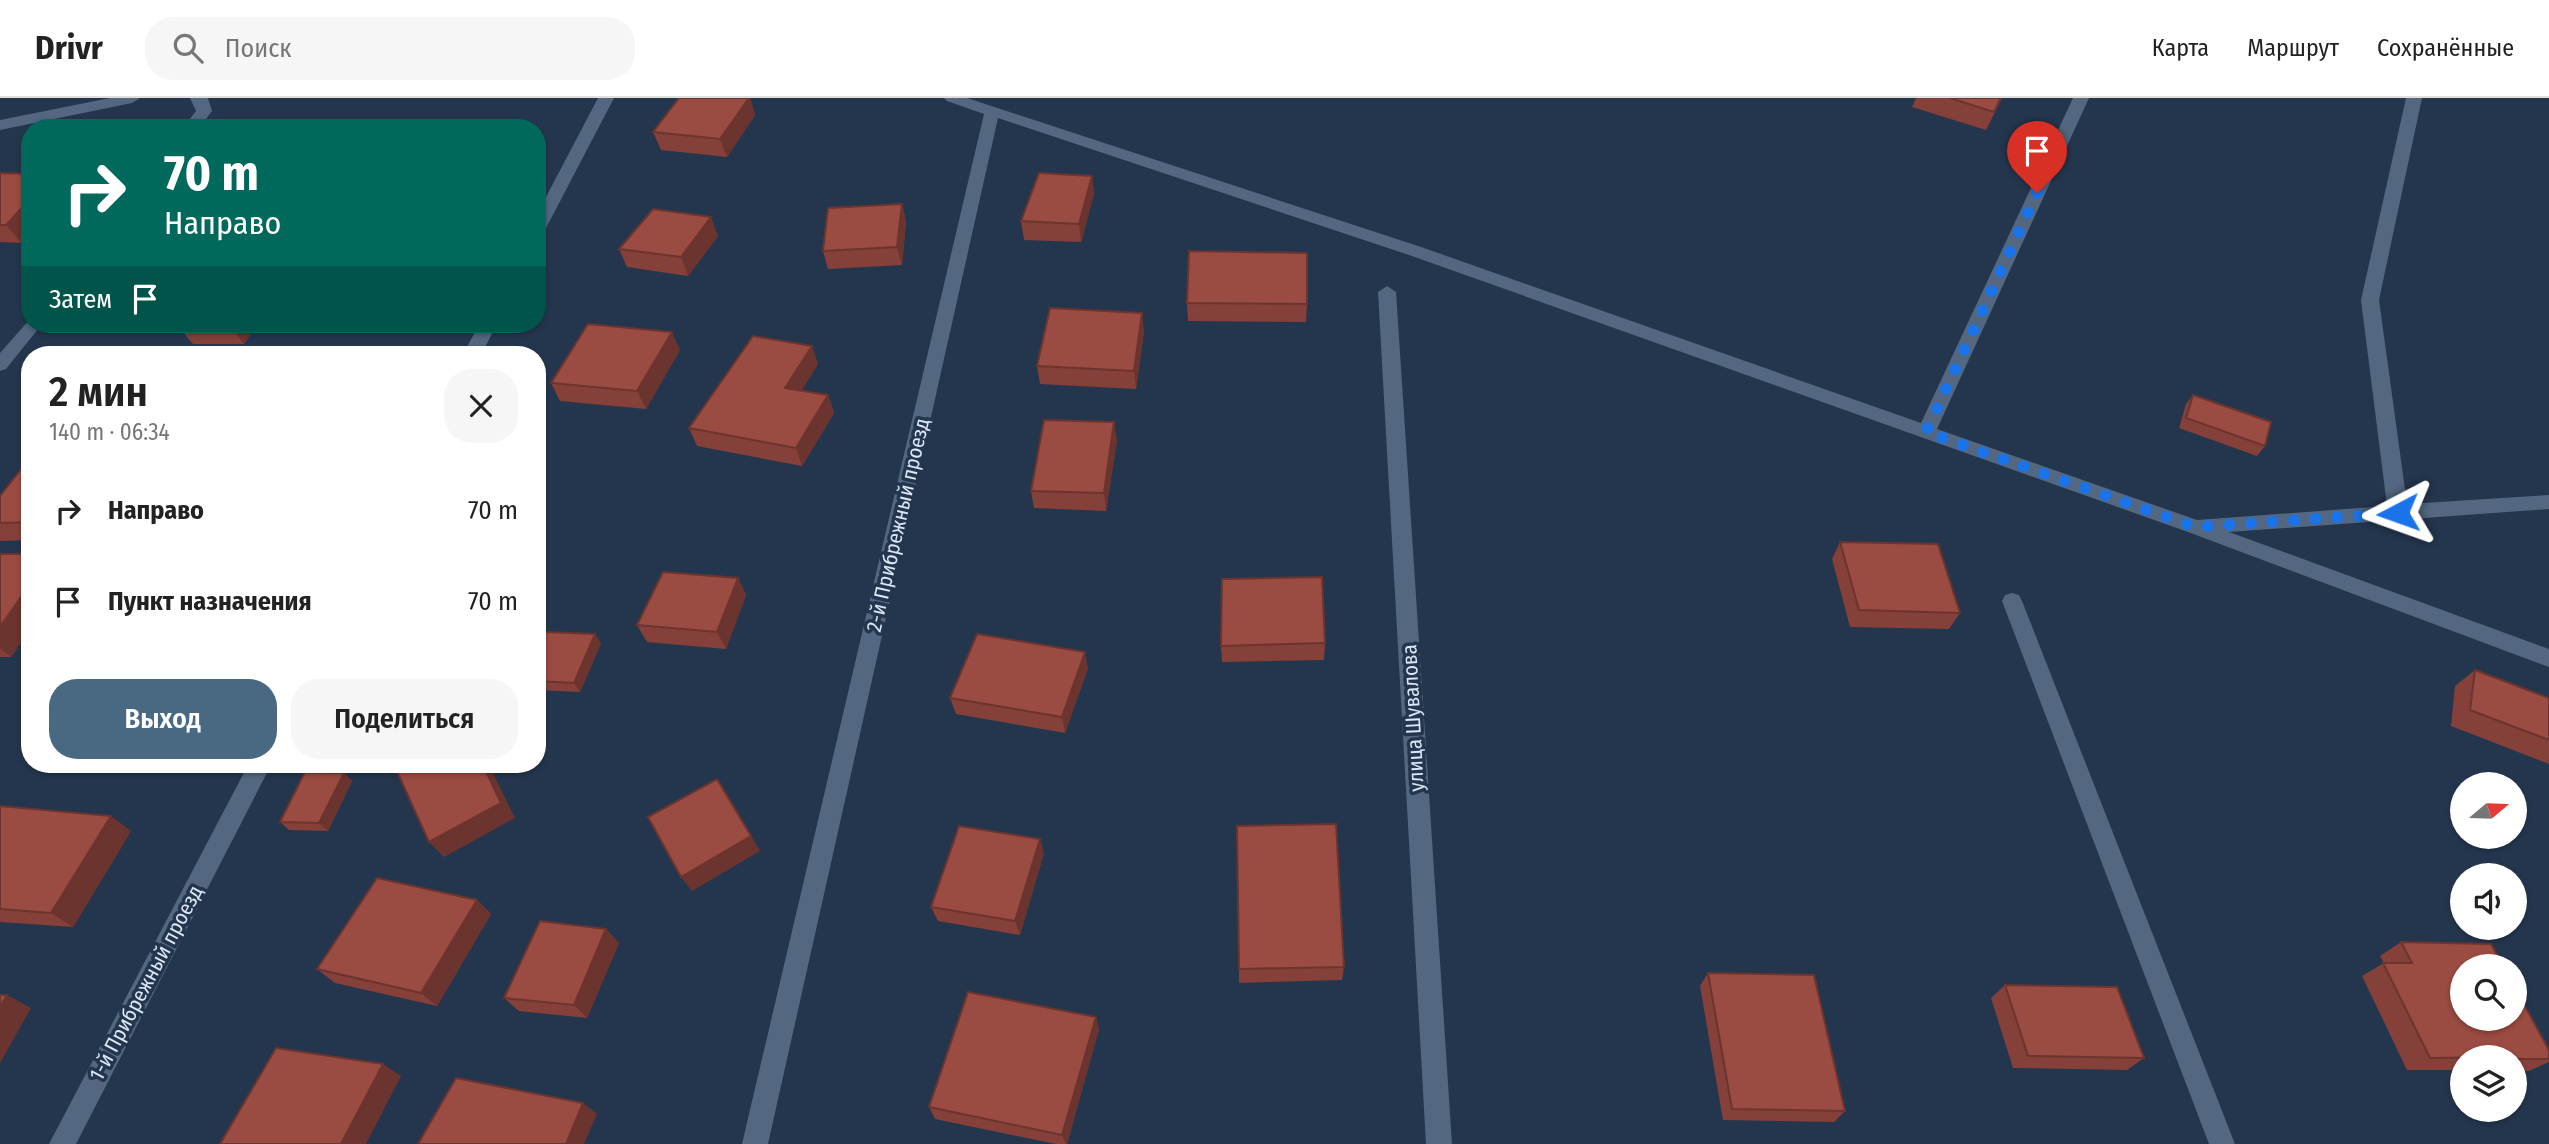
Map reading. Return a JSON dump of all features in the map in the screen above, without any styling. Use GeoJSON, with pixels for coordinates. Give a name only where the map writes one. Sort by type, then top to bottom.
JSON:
{"type":"FeatureCollection","features":[{"type":"Feature","properties":{"kind":"street"},"geometry":{"type":"LineString","coordinates":[[29,119],[132,98]]}},
{"type":"Feature","properties":{"kind":"street"},"geometry":{"type":"LineString","coordinates":[[198,98],[202,101],[204,111],[198,119]]}},
{"type":"Feature","properties":{"kind":"street"},"geometry":{"type":"LineString","coordinates":[[546,213],[606,98]]}},
{"type":"Feature","properties":{"kind":"street"},"geometry":{"type":"LineString","coordinates":[[952,98],[1415,251],[2195,527],[2549,658]]}},
{"type":"Feature","properties":{"kind":"street"},"geometry":{"type":"LineString","coordinates":[[1926,432],[2081,98]]}},
{"type":"Feature","properties":{"kind":"street"},"geometry":{"type":"LineString","coordinates":[[2398,513],[2370,300],[2414,98]]}},
{"type":"Feature","properties":{"kind":"street","name":"2-й Прибрежный проезд"},"geometry":{"type":"LineString","coordinates":[[755,1144],[992,113]]}},
{"type":"Feature","properties":{"kind":"street"},"geometry":{"type":"LineString","coordinates":[[0,125],[21,121]]}},
{"type":"Feature","properties":{"kind":"street","name":"улица Шувалова"},"geometry":{"type":"LineString","coordinates":[[1387,292],[1439,1144]]}},
{"type":"Feature","properties":{"kind":"street"},"geometry":{"type":"LineString","coordinates":[[0,365],[26,333]]}},
{"type":"Feature","properties":{"kind":"street"},"geometry":{"type":"LineString","coordinates":[[2195,527],[2549,502]]}},
{"type":"Feature","properties":{"kind":"street"},"geometry":{"type":"LineString","coordinates":[[2012,601],[2222,1144]]}},
{"type":"Feature","properties":{"kind":"street","name":"1-й Прибрежный проезд"},"geometry":{"type":"LineString","coordinates":[[62,1144],[256,773]]}},
{"type":"Feature","properties":{"kind":"building"},"geometry":{"type":"Polygon","coordinates":[[[679,98],[749,98],[720,139],[653,132],[679,98]]]}},
{"type":"Feature","properties":{"kind":"building"},"geometry":{"type":"Polygon","coordinates":[[[1950,98],[2001,98],[1994,112],[1950,98]]]}},
{"type":"Feature","properties":{"kind":"building"},"geometry":{"type":"Polygon","coordinates":[[[0,173],[21,174],[21,209],[6,225],[0,225],[0,173]]]}},
{"type":"Feature","properties":{"kind":"building"},"geometry":{"type":"Polygon","coordinates":[[[1039,173],[1092,176],[1079,224],[1021,221],[1039,173]]]}},
{"type":"Feature","properties":{"kind":"building"},"geometry":{"type":"Polygon","coordinates":[[[902,204],[897,247],[823,251],[828,208],[902,204]]]}},
{"type":"Feature","properties":{"kind":"building"},"geometry":{"type":"Polygon","coordinates":[[[653,209],[711,217],[681,257],[619,249],[653,209]]]}},
{"type":"Feature","properties":{"kind":"building"},"geometry":{"type":"Polygon","coordinates":[[[1189,251],[1307,253],[1307,304],[1187,303],[1189,251]]]}},
{"type":"Feature","properties":{"kind":"building"},"geometry":{"type":"Polygon","coordinates":[[[1050,308],[1142,313],[1134,371],[1037,366],[1050,308]]]}},
{"type":"Feature","properties":{"kind":"building"},"geometry":{"type":"Polygon","coordinates":[[[588,324],[672,332],[637,391],[551,383],[588,324]]]}},
{"type":"Feature","properties":{"kind":"building"},"geometry":{"type":"Polygon","coordinates":[[[753,336],[812,346],[785,388],[828,395],[796,448],[689,428],[753,336]]]}},
{"type":"Feature","properties":{"kind":"building"},"geometry":{"type":"Polygon","coordinates":[[[2193,395],[2271,422],[2265,446],[2186,418],[2193,395]]]}},
{"type":"Feature","properties":{"kind":"building"},"geometry":{"type":"Polygon","coordinates":[[[1044,420],[1114,422],[1104,493],[1031,491],[1044,420]]]}},
{"type":"Feature","properties":{"kind":"building"},"geometry":{"type":"Polygon","coordinates":[[[21,469],[21,522],[0,523],[0,496],[21,469]]]}},
{"type":"Feature","properties":{"kind":"building"},"geometry":{"type":"Polygon","coordinates":[[[1840,542],[1938,544],[1960,613],[1859,610],[1840,542]]]}},
{"type":"Feature","properties":{"kind":"building"},"geometry":{"type":"Polygon","coordinates":[[[0,554],[21,554],[21,597],[0,627],[0,554]]]}},
{"type":"Feature","properties":{"kind":"building"},"geometry":{"type":"Polygon","coordinates":[[[663,572],[738,578],[717,632],[637,625],[663,572]]]}},
{"type":"Feature","properties":{"kind":"building"},"geometry":{"type":"Polygon","coordinates":[[[1322,577],[1325,643],[1221,646],[1222,579],[1322,577]]]}},
{"type":"Feature","properties":{"kind":"building"},"geometry":{"type":"Polygon","coordinates":[[[546,632],[595,634],[574,683],[546,681],[546,632]]]}},
{"type":"Feature","properties":{"kind":"building"},"geometry":{"type":"Polygon","coordinates":[[[977,634],[1085,652],[1062,717],[950,698],[977,634]]]}},
{"type":"Feature","properties":{"kind":"building"},"geometry":{"type":"Polygon","coordinates":[[[2475,670],[2549,698],[2549,740],[2470,710],[2475,670]]]}},
{"type":"Feature","properties":{"kind":"building"},"geometry":{"type":"Polygon","coordinates":[[[304,773],[344,773],[319,823],[280,822],[304,773]]]}},
{"type":"Feature","properties":{"kind":"building"},"geometry":{"type":"Polygon","coordinates":[[[398,773],[487,773],[501,803],[429,842],[398,773]]]}},
{"type":"Feature","properties":{"kind":"building"},"geometry":{"type":"Polygon","coordinates":[[[717,779],[751,836],[681,877],[648,817],[717,779]]]}},
{"type":"Feature","properties":{"kind":"building"},"geometry":{"type":"Polygon","coordinates":[[[0,806],[111,816],[51,913],[0,909],[0,806]]]}},
{"type":"Feature","properties":{"kind":"building"},"geometry":{"type":"Polygon","coordinates":[[[1336,824],[1344,967],[1239,969],[1237,826],[1336,824]]]}},
{"type":"Feature","properties":{"kind":"building"},"geometry":{"type":"Polygon","coordinates":[[[959,826],[1040,839],[1015,921],[931,907],[959,826]]]}},
{"type":"Feature","properties":{"kind":"building"},"geometry":{"type":"Polygon","coordinates":[[[377,878],[477,900],[421,993],[317,969],[377,878]]]}},
{"type":"Feature","properties":{"kind":"building"},"geometry":{"type":"Polygon","coordinates":[[[540,921],[606,929],[574,1005],[504,998],[540,921]]]}},
{"type":"Feature","properties":{"kind":"building"},"geometry":{"type":"Polygon","coordinates":[[[2401,942],[2491,944],[2496,954],[2450,954],[2450,1031],[2527,1031],[2527,1010],[2549,1050],[2549,1059],[2527,1059],[2527,1045],[2450,1045],[2450,1058],[2430,1058],[2383,963],[2412,963],[2401,942]]]}},
{"type":"Feature","properties":{"kind":"building"},"geometry":{"type":"Polygon","coordinates":[[[1708,973],[1814,975],[1845,1111],[1732,1109],[1708,973]]]}},
{"type":"Feature","properties":{"kind":"building"},"geometry":{"type":"Polygon","coordinates":[[[2005,985],[2117,987],[2144,1058],[2028,1056],[2005,985]]]}},
{"type":"Feature","properties":{"kind":"building"},"geometry":{"type":"Polygon","coordinates":[[[968,992],[1096,1017],[1062,1135],[929,1107],[968,992]]]}},
{"type":"Feature","properties":{"kind":"building"},"geometry":{"type":"Polygon","coordinates":[[[0,995],[7,995],[0,1007],[0,995]]]}},
{"type":"Feature","properties":{"kind":"building"},"geometry":{"type":"Polygon","coordinates":[[[276,1048],[383,1064],[341,1144],[220,1144],[276,1048]]]}},
{"type":"Feature","properties":{"kind":"building"},"geometry":{"type":"Polygon","coordinates":[[[456,1078],[583,1103],[566,1144],[418,1144],[456,1078]]]}},
{"type":"Feature","properties":{"kind":"route"},"geometry":{"type":"LineString","coordinates":[[2037,193],[1926,432],[2195,527],[2398,513]]}}]}
